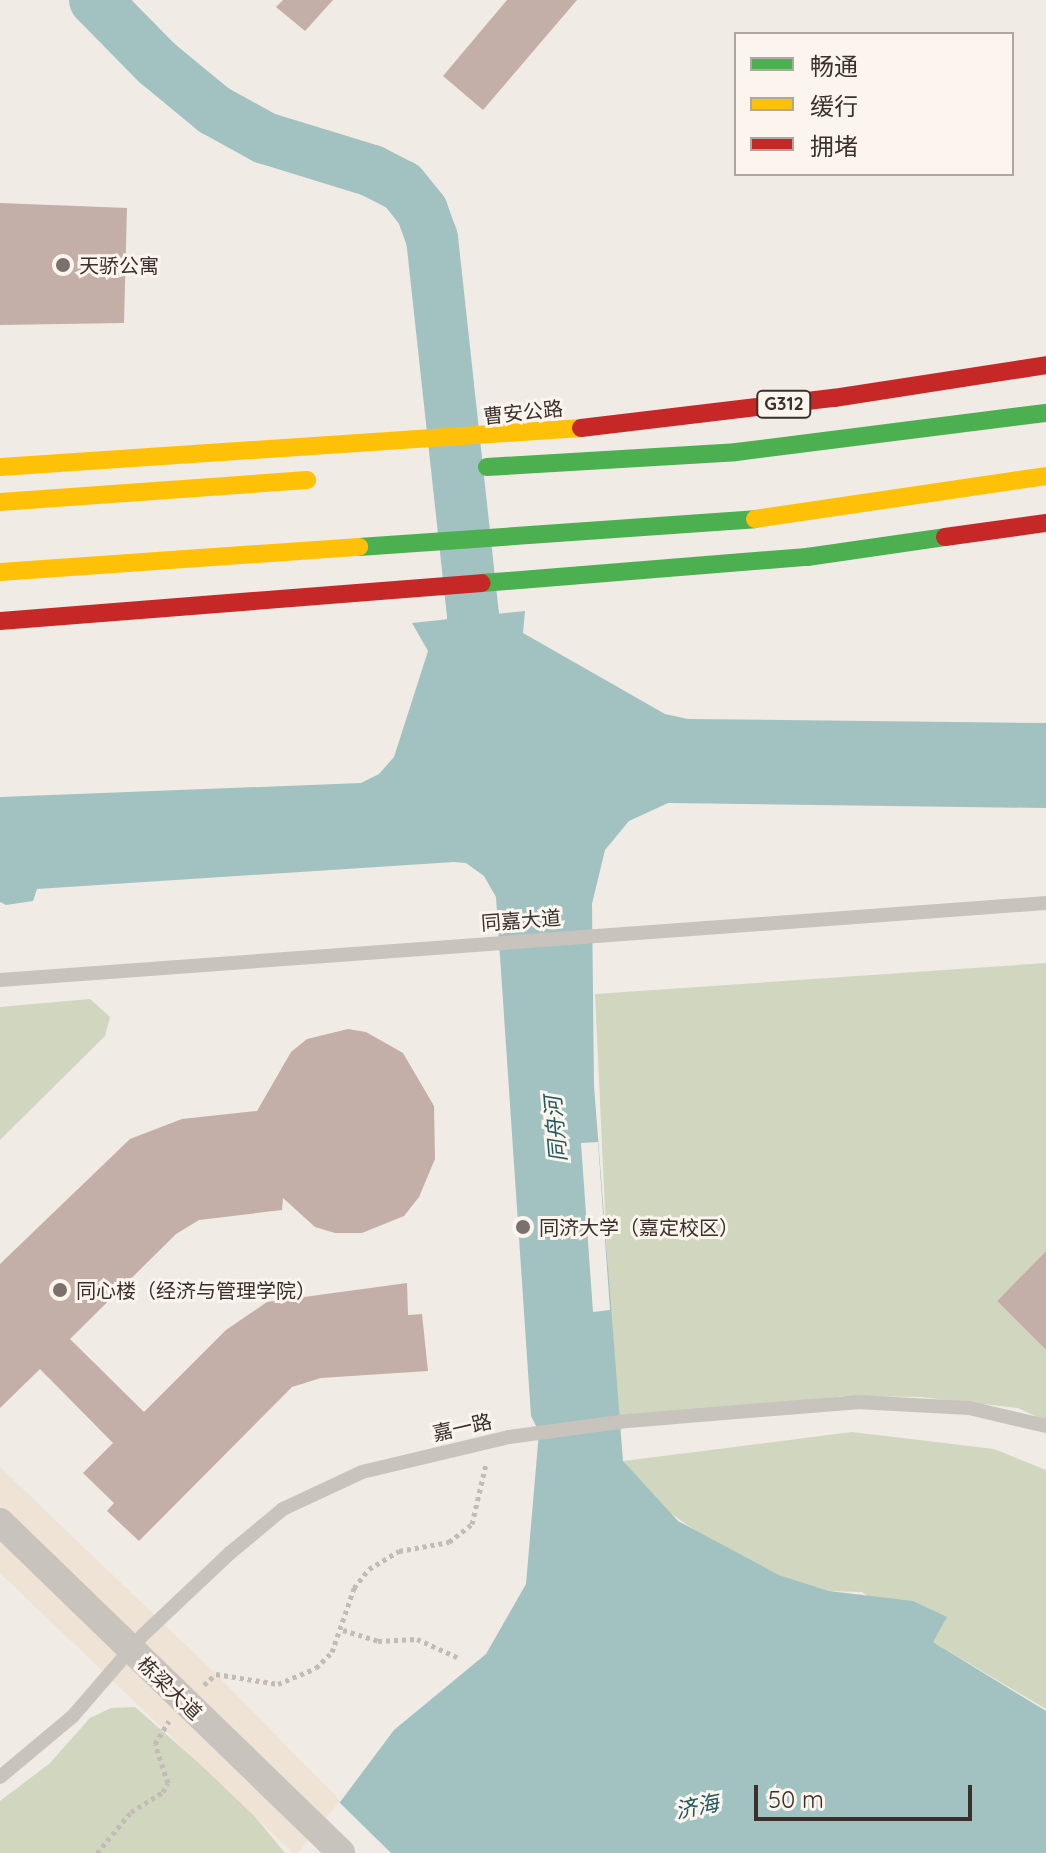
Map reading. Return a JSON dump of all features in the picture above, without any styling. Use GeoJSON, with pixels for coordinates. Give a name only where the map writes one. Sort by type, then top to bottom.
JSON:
{"type":"FeatureCollection","features":[{"type":"Feature","properties":{"kind":"highway","name":"曹安公路"},"geometry":{"type":"LineString","coordinates":[[0,467],[521,435],[834,398],[1046,365]]}},
{"type":"Feature","properties":{"kind":"highway","name":"G312"},"geometry":{"type":"LineString","coordinates":[[473,468],[736,452],[1046,413]]}},
{"type":"Feature","properties":{"kind":"highway"},"geometry":{"type":"LineString","coordinates":[[0,572],[400,548],[753,519],[1046,476]]}},
{"type":"Feature","properties":{"kind":"highway"},"geometry":{"type":"LineString","coordinates":[[0,502],[332,478]]}},
{"type":"Feature","properties":{"kind":"highway"},"geometry":{"type":"LineString","coordinates":[[0,621],[807,557],[1046,523]]}},
{"type":"Feature","properties":{"kind":"street","name":"栋梁大道"},"geometry":{"type":"LineString","coordinates":[[0,1522],[341,1853]]}},
{"type":"Feature","properties":{"kind":"lane","name":"同嘉大道"},"geometry":{"type":"LineString","coordinates":[[0,980],[1046,903]]}},
{"type":"Feature","properties":{"kind":"lane","name":"嘉一路"},"geometry":{"type":"LineString","coordinates":[[0,1777],[73,1716],[130,1649],[283,1509],[362,1472],[509,1437],[628,1421],[857,1402],[969,1408],[1046,1426]]}},
{"type":"Feature","properties":{"kind":"path"},"geometry":{"type":"LineString","coordinates":[[97,1853],[131,1812],[163,1792],[168,1783],[155,1744],[185,1703],[216,1674],[278,1684],[304,1675],[332,1652],[343,1630],[354,1588],[377,1562],[399,1551],[449,1542],[472,1524],[488,1442]]}},
{"type":"Feature","properties":{"kind":"path"},"geometry":{"type":"LineString","coordinates":[[343,1630],[378,1641],[417,1639],[459,1658]]}},
{"type":"Feature","properties":{"kind":"green space"},"geometry":{"type":"Polygon","coordinates":[[[1046,963],[1046,1251],[997,1301],[1046,1350],[1046,1421],[1018,1408],[921,1397],[843,1396],[615,1423],[595,994],[1046,963]]]}},
{"type":"Feature","properties":{"kind":"green space"},"geometry":{"type":"Polygon","coordinates":[[[90,999],[110,1017],[105,1036],[0,1140],[0,1007],[90,999]]]}},
{"type":"Feature","properties":{"kind":"green space"},"geometry":{"type":"Polygon","coordinates":[[[852,1432],[994,1449],[1046,1470],[1046,1709],[933,1642],[862,1592],[829,1591],[779,1575],[707,1539],[659,1505],[623,1461],[852,1432]]]}},
{"type":"Feature","properties":{"kind":"green space"},"geometry":{"type":"Polygon","coordinates":[[[135,1707],[242,1801],[285,1853],[0,1853],[0,1801],[49,1764],[90,1718],[111,1708],[135,1707]]]}},
{"type":"Feature","properties":{"kind":"shaded area"},"geometry":{"type":"Polygon","coordinates":[[[0,1467],[216,1674],[391,1853],[293,1853],[0,1573],[0,1467]]]}},
{"type":"Feature","properties":{"kind":"water"},"geometry":{"type":"Polygon","coordinates":[[[525,611],[523,633],[665,714],[688,719],[1046,723],[1046,808],[668,803],[629,821],[605,850],[592,904],[594,1086],[623,1461],[678,1521],[779,1575],[829,1591],[913,1601],[947,1617],[933,1642],[1046,1711],[1046,1853],[302,1853],[394,1730],[486,1654],[526,1584],[539,1432],[531,1416],[496,897],[484,876],[466,863],[454,862],[37,889],[33,901],[6,905],[0,902],[0,797],[361,783],[379,774],[394,757],[428,651],[412,623],[525,611]]]}},
{"type":"Feature","properties":{"kind":"pier"},"geometry":{"type":"Polygon","coordinates":[[[598,1142],[610,1310],[593,1312],[581,1143],[598,1142]]]}},
{"type":"Feature","properties":{"kind":"pier"},"geometry":{"type":"Polygon","coordinates":[[[339,1802],[391,1853],[298,1853],[339,1802]]]}},
{"type":"Feature","properties":{"kind":"building"},"geometry":{"type":"Polygon","coordinates":[[[283,0],[333,0],[305,31],[276,7],[283,0]]]}},
{"type":"Feature","properties":{"kind":"building"},"geometry":{"type":"Polygon","coordinates":[[[507,0],[577,0],[483,110],[443,76],[507,0]]]}},
{"type":"Feature","properties":{"kind":"building","name":"天骄公寓"},"geometry":{"type":"Polygon","coordinates":[[[0,203],[127,208],[124,323],[0,325],[0,203]]]}},
{"type":"Feature","properties":{"kind":"building","name":"同心楼（经济与管理学院）"},"geometry":{"type":"Polygon","coordinates":[[[348,1029],[366,1032],[403,1053],[434,1106],[435,1159],[419,1197],[404,1216],[362,1233],[335,1233],[315,1227],[283,1198],[282,1210],[199,1220],[176,1234],[70,1339],[144,1412],[226,1330],[267,1302],[407,1283],[408,1315],[422,1314],[428,1371],[321,1378],[292,1387],[139,1541],[107,1511],[114,1503],[83,1473],[113,1443],[40,1369],[0,1408],[0,1264],[130,1139],[182,1119],[257,1111],[291,1052],[307,1039],[348,1029]]]}},
{"type":"Feature","properties":{"kind":"building"},"geometry":{"type":"Polygon","coordinates":[[[1046,1251],[1046,1350],[997,1301],[1046,1251]]]}},
{"type":"Feature","properties":{"kind":"waterway"},"geometry":{"type":"LineString","coordinates":[[95,0],[157,63],[214,110],[265,138],[372,171],[402,186],[422,211],[432,238],[473,616],[490,684]]}},
{"type":"Feature","properties":{"kind":"traffic: fast"},"geometry":{"type":"LineString","coordinates":[[487,467],[736,452],[1046,413]]}},
{"type":"Feature","properties":{"kind":"traffic: fast"},"geometry":{"type":"LineString","coordinates":[[359,547],[755,519]]}},
{"type":"Feature","properties":{"kind":"traffic: fast"},"geometry":{"type":"LineString","coordinates":[[482,583],[807,557],[945,537]]}},
{"type":"Feature","properties":{"kind":"traffic: slow"},"geometry":{"type":"LineString","coordinates":[[0,467],[581,428]]}},
{"type":"Feature","properties":{"kind":"traffic: slow"},"geometry":{"type":"LineString","coordinates":[[755,519],[1046,476]]}},
{"type":"Feature","properties":{"kind":"traffic: slow"},"geometry":{"type":"LineString","coordinates":[[0,502],[307,480]]}},
{"type":"Feature","properties":{"kind":"traffic: slow"},"geometry":{"type":"LineString","coordinates":[[0,572],[359,547]]}},
{"type":"Feature","properties":{"kind":"traffic: jam"},"geometry":{"type":"LineString","coordinates":[[581,428],[834,398],[1046,365]]}},
{"type":"Feature","properties":{"kind":"traffic: jam"},"geometry":{"type":"LineString","coordinates":[[945,537],[1046,523]]}},
{"type":"Feature","properties":{"kind":"traffic: jam"},"geometry":{"type":"LineString","coordinates":[[0,621],[482,583]]}},
{"type":"Feature","properties":{"kind":"place","name":"天骄公寓"},"geometry":{"type":"Point","coordinates":[63,265]}},
{"type":"Feature","properties":{"kind":"place","name":"同济大学（嘉定校区）"},"geometry":{"type":"Point","coordinates":[523,1227]}},
{"type":"Feature","properties":{"kind":"place","name":"同心楼（经济与管理学院）"},"geometry":{"type":"Point","coordinates":[60,1290]}},
{"type":"Feature","properties":{"kind":"water label","name":"同舟河"},"geometry":{"type":"Point","coordinates":[556,1129]}},
{"type":"Feature","properties":{"kind":"water label","name":"济海"},"geometry":{"type":"Point","coordinates":[697,1807]}}]}
